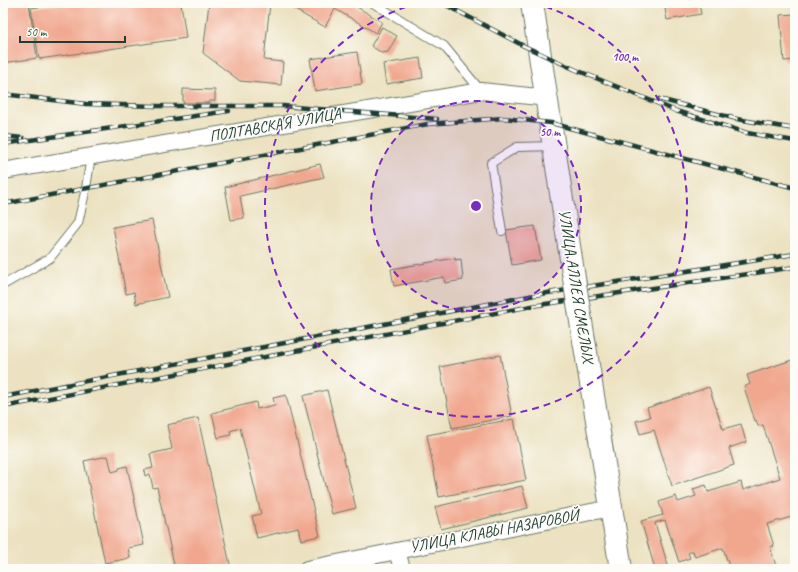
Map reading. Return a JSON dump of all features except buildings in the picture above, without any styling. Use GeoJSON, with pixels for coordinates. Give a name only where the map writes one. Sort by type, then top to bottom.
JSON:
{"type":"FeatureCollection","features":[{"type":"Feature","properties":{"kind":"main road","name":"УЛИЦА АЛЛЕЯ СМЕЛЫХ"},"geometry":{"type":"LineString","coordinates":[[532,3],[548,98],[573,272],[621,569]]}},
{"type":"Feature","properties":{"kind":"street","name":"ПОЛТАВСКАЯ УЛИЦА"},"geometry":{"type":"LineString","coordinates":[[3,171],[481,91],[548,98]]}},
{"type":"Feature","properties":{"kind":"street","name":"УЛИЦА КЛАВЫ НАЗАРОВОЙ"},"geometry":{"type":"LineString","coordinates":[[306,569],[611,508]]}},
{"type":"Feature","properties":{"kind":"street"},"geometry":{"type":"LineString","coordinates":[[398,551],[402,569]]}},
{"type":"Feature","properties":{"kind":"lane"},"geometry":{"type":"LineString","coordinates":[[372,3],[444,46],[481,91]]}},
{"type":"Feature","properties":{"kind":"lane"},"geometry":{"type":"LineString","coordinates":[[502,231],[490,163],[517,147],[555,146]]}},
{"type":"Feature","properties":{"kind":"lane"},"geometry":{"type":"LineString","coordinates":[[3,285],[50,258],[78,224],[91,156]]}},
{"type":"Feature","properties":{"kind":"railway"},"geometry":{"type":"LineString","coordinates":[[442,3],[524,46],[574,69],[676,111],[747,133],[795,141]]}},
{"type":"Feature","properties":{"kind":"railway"},"geometry":{"type":"LineString","coordinates":[[3,94],[86,104],[157,106],[283,106],[437,119]]}},
{"type":"Feature","properties":{"kind":"railway"},"geometry":{"type":"LineString","coordinates":[[659,99],[737,119],[795,129]]}},
{"type":"Feature","properties":{"kind":"railway"},"geometry":{"type":"LineString","coordinates":[[3,144],[229,111]]}},
{"type":"Feature","properties":{"kind":"railway"},"geometry":{"type":"LineString","coordinates":[[3,204],[428,124],[503,118],[551,123],[795,188]]}},
{"type":"Feature","properties":{"kind":"railway"},"geometry":{"type":"LineString","coordinates":[[3,136],[23,138]]}},
{"type":"Feature","properties":{"kind":"railway"},"geometry":{"type":"LineString","coordinates":[[3,397],[535,295],[795,254]]}},
{"type":"Feature","properties":{"kind":"railway"},"geometry":{"type":"LineString","coordinates":[[3,407],[532,306],[795,267]]}}]}
